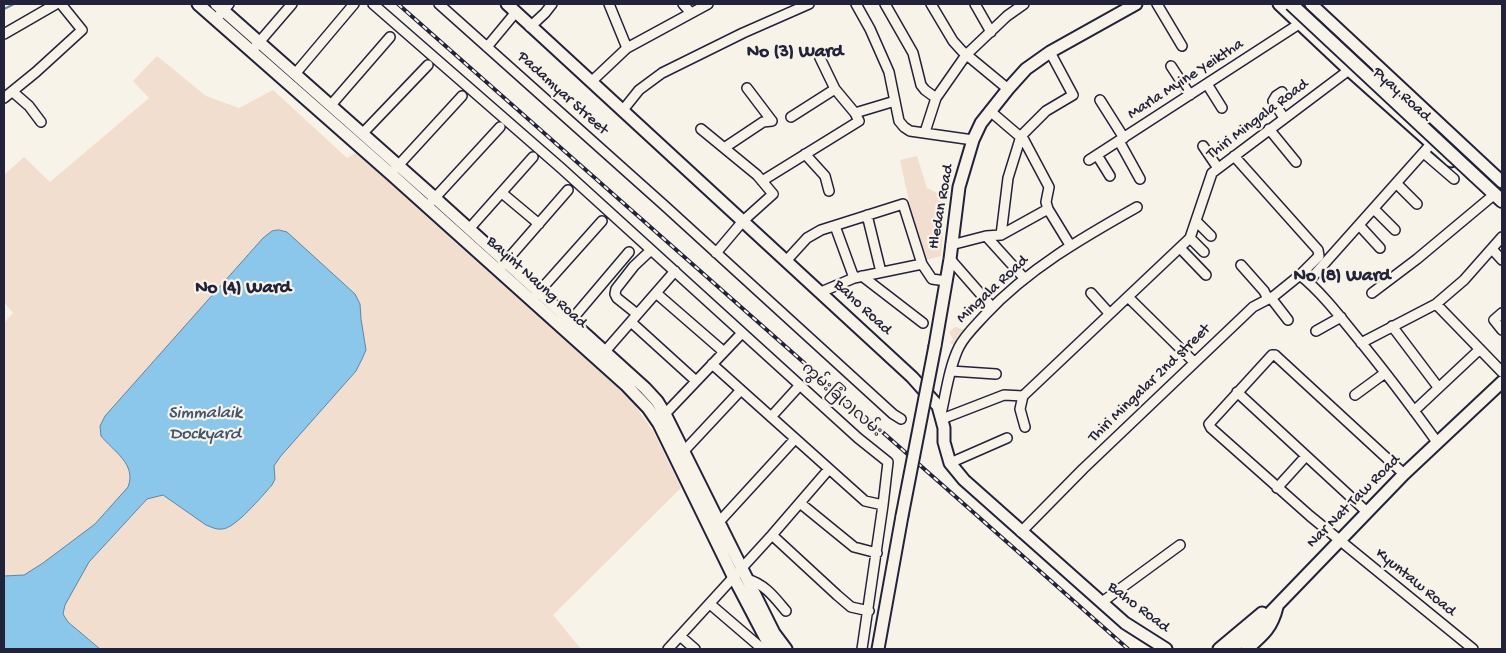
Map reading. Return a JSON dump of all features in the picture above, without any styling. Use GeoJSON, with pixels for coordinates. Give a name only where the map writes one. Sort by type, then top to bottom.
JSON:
{"type":"FeatureCollection","features":[{"type":"Feature","properties":{"kind":"highway","name":"Pyay Road"},"geometry":{"type":"LineString","coordinates":[[1292,4],[1496,199]]}},
{"type":"Feature","properties":{"kind":"highway","name":"Pyay Road"},"geometry":{"type":"LineString","coordinates":[[1303,4],[1502,190]]}},
{"type":"Feature","properties":{"kind":"main road","name":"Bayint Naung Road"},"geometry":{"type":"LineString","coordinates":[[198,4],[216,19],[296,74],[362,134],[375,152]]}},
{"type":"Feature","properties":{"kind":"main road","name":"Baho Road"},"geometry":{"type":"LineString","coordinates":[[507,4],[912,377],[938,406],[942,416],[944,442],[950,463],[964,480],[1125,623],[1166,649]]}},
{"type":"Feature","properties":{"kind":"main road","name":"Hledan Road"},"geometry":{"type":"LineString","coordinates":[[878,649],[935,346],[950,259],[959,186],[973,140],[990,111],[1026,70],[1050,52],[1136,4]]}},
{"type":"Feature","properties":{"kind":"main road","name":"Pyay Road"},"geometry":{"type":"LineString","coordinates":[[1279,4],[1349,70],[1428,149],[1496,199],[1502,208]]}},
{"type":"Feature","properties":{"kind":"main road","name":"Pyay Road"},"geometry":{"type":"LineString","coordinates":[[1310,4],[1502,182]]}},
{"type":"Feature","properties":{"kind":"main road","name":"Bayint Naung Road"},"geometry":{"type":"LineString","coordinates":[[223,6],[256,46],[395,170],[427,206],[502,266],[601,356],[645,388],[657,401],[665,414],[697,491],[742,568],[774,633],[786,649]]}},
{"type":"Feature","properties":{"kind":"main road","name":"Bayint Naung Road"},"geometry":{"type":"LineString","coordinates":[[395,170],[435,198],[469,229],[502,266]]}},
{"type":"Feature","properties":{"kind":"main road","name":"Bayint Naung Road"},"geometry":{"type":"LineString","coordinates":[[601,356],[648,408],[679,450]]}},
{"type":"Feature","properties":{"kind":"main road","name":"Nar Nat Taw Road"},"geometry":{"type":"LineString","coordinates":[[1232,649],[1266,617],[1404,474],[1502,382]]}},
{"type":"Feature","properties":{"kind":"main road","name":"Bayint Naung Road"},"geometry":{"type":"LineString","coordinates":[[717,528],[734,578],[766,640],[773,649]]}},
{"type":"Feature","properties":{"kind":"main road"},"geometry":{"type":"LineString","coordinates":[[1219,649],[1257,616],[1278,603]]}},
{"type":"Feature","properties":{"kind":"main road"},"geometry":{"type":"LineString","coordinates":[[1247,649],[1268,630],[1274,619],[1278,603]]}},
{"type":"Feature","properties":{"kind":"street"},"geometry":{"type":"LineString","coordinates":[[4,34],[56,4]]}},
{"type":"Feature","properties":{"kind":"street"},"geometry":{"type":"LineString","coordinates":[[4,98],[82,30],[60,4]]}},
{"type":"Feature","properties":{"kind":"street"},"geometry":{"type":"LineString","coordinates":[[256,46],[292,4]]}},
{"type":"Feature","properties":{"kind":"street"},"geometry":{"type":"LineString","coordinates":[[296,74],[354,4]]}},
{"type":"Feature","properties":{"kind":"street","name":"ကွမ်းခြံ(၁)လမ်း"},"geometry":{"type":"LineString","coordinates":[[373,4],[561,168],[858,438],[888,462],[883,505]]}},
{"type":"Feature","properties":{"kind":"street","name":"Padamyar Street"},"geometry":{"type":"LineString","coordinates":[[439,4],[872,396],[901,419]]}},
{"type":"Feature","properties":{"kind":"street"},"geometry":{"type":"LineString","coordinates":[[530,27],[552,4]]}},
{"type":"Feature","properties":{"kind":"street"},"geometry":{"type":"LineString","coordinates":[[610,4],[627,48]]}},
{"type":"Feature","properties":{"kind":"street"},"geometry":{"type":"LineString","coordinates":[[683,4],[691,14]]}},
{"type":"Feature","properties":{"kind":"street"},"geometry":{"type":"LineString","coordinates":[[591,82],[627,48],[708,4]]}},
{"type":"Feature","properties":{"kind":"street"},"geometry":{"type":"LineString","coordinates":[[623,110],[639,90],[662,73],[743,33],[810,4]]}},
{"type":"Feature","properties":{"kind":"street"},"geometry":{"type":"LineString","coordinates":[[856,4],[870,29],[889,72],[898,117],[904,127],[910,131],[973,140]]}},
{"type":"Feature","properties":{"kind":"street"},"geometry":{"type":"LineString","coordinates":[[885,4],[913,53],[921,85],[936,98]]}},
{"type":"Feature","properties":{"kind":"street"},"geometry":{"type":"LineString","coordinates":[[931,4],[953,41],[966,56],[1008,89]]}},
{"type":"Feature","properties":{"kind":"street"},"geometry":{"type":"LineString","coordinates":[[975,4],[991,32]]}},
{"type":"Feature","properties":{"kind":"street"},"geometry":{"type":"LineString","coordinates":[[925,132],[936,98],[966,56],[1021,4]]}},
{"type":"Feature","properties":{"kind":"street"},"geometry":{"type":"LineString","coordinates":[[1157,4],[1182,46]]}},
{"type":"Feature","properties":{"kind":"street"},"geometry":{"type":"LineString","coordinates":[[216,19],[223,6]]}},
{"type":"Feature","properties":{"kind":"street"},"geometry":{"type":"LineString","coordinates":[[487,46],[516,12]]}},
{"type":"Feature","properties":{"kind":"street","name":"Marla Myine Yeiktha"},"geometry":{"type":"LineString","coordinates":[[1110,176],[1093,158],[1207,84],[1302,27],[1311,17],[1322,15]]}},
{"type":"Feature","properties":{"kind":"street"},"geometry":{"type":"LineString","coordinates":[[331,105],[390,37]]}},
{"type":"Feature","properties":{"kind":"street"},"geometry":{"type":"LineString","coordinates":[[1001,235],[1008,178],[1021,136],[1046,111],[1073,95],[1050,52]]}},
{"type":"Feature","properties":{"kind":"street"},"geometry":{"type":"LineString","coordinates":[[762,181],[859,121],[856,113],[835,89],[820,58]]}},
{"type":"Feature","properties":{"kind":"street"},"geometry":{"type":"LineString","coordinates":[[362,134],[428,65]]}},
{"type":"Feature","properties":{"kind":"street"},"geometry":{"type":"LineString","coordinates":[[1171,66],[1190,95]]}},
{"type":"Feature","properties":{"kind":"street","name":"Thiri Mingala Road"},"geometry":{"type":"LineString","coordinates":[[1023,396],[1190,238],[1211,174],[1349,70]]}},
{"type":"Feature","properties":{"kind":"street"},"geometry":{"type":"LineString","coordinates":[[1207,84],[1222,108]]}},
{"type":"Feature","properties":{"kind":"street"},"geometry":{"type":"LineString","coordinates":[[724,148],[763,122],[772,121],[747,88]]}},
{"type":"Feature","properties":{"kind":"street"},"geometry":{"type":"LineString","coordinates":[[791,117],[835,89]]}},
{"type":"Feature","properties":{"kind":"street"},"geometry":{"type":"LineString","coordinates":[[13,92],[29,106],[41,122]]}},
{"type":"Feature","properties":{"kind":"street"},"geometry":{"type":"LineString","coordinates":[[1282,92],[1273,101],[1284,118]]}},
{"type":"Feature","properties":{"kind":"street"},"geometry":{"type":"LineString","coordinates":[[395,170],[462,96]]}},
{"type":"Feature","properties":{"kind":"street"},"geometry":{"type":"LineString","coordinates":[[1100,100],[1140,179]]}},
{"type":"Feature","properties":{"kind":"street"},"geometry":{"type":"LineString","coordinates":[[856,113],[894,101]]}},
{"type":"Feature","properties":{"kind":"street"},"geometry":{"type":"LineString","coordinates":[[990,111],[1021,136],[1049,187],[1046,202],[1048,209],[1070,245]]}},
{"type":"Feature","properties":{"kind":"street"},"geometry":{"type":"LineString","coordinates":[[427,206],[500,128]]}},
{"type":"Feature","properties":{"kind":"street"},"geometry":{"type":"LineString","coordinates":[[701,129],[762,181],[773,194],[744,221],[716,253]]}},
{"type":"Feature","properties":{"kind":"street"},"geometry":{"type":"LineString","coordinates":[[1269,129],[1296,162]]}},
{"type":"Feature","properties":{"kind":"street"},"geometry":{"type":"LineString","coordinates":[[1203,146],[1218,168]]}},
{"type":"Feature","properties":{"kind":"street"},"geometry":{"type":"LineString","coordinates":[[1308,282],[1428,149],[1454,179]]}},
{"type":"Feature","properties":{"kind":"street"},"geometry":{"type":"LineString","coordinates":[[805,154],[825,176],[829,191]]}},
{"type":"Feature","properties":{"kind":"street","name":"Thiri Mingalar 2nd street"},"geometry":{"type":"LineString","coordinates":[[1021,532],[1083,469],[1253,307],[1269,299],[1300,275],[1319,256],[1318,250],[1234,156]]}},
{"type":"Feature","properties":{"kind":"street"},"geometry":{"type":"LineString","coordinates":[[469,229],[533,157]]}},
{"type":"Feature","properties":{"kind":"street"},"geometry":{"type":"LineString","coordinates":[[1397,184],[1417,204]]}},
{"type":"Feature","properties":{"kind":"street"},"geometry":{"type":"LineString","coordinates":[[502,266],[568,190]]}},
{"type":"Feature","properties":{"kind":"street"},"geometry":{"type":"LineString","coordinates":[[502,192],[538,224]]}},
{"type":"Feature","properties":{"kind":"street"},"geometry":{"type":"LineString","coordinates":[[1372,293],[1496,199]]}},
{"type":"Feature","properties":{"kind":"street"},"geometry":{"type":"LineString","coordinates":[[786,260],[807,238],[821,230],[904,204],[922,264],[932,279],[946,281]]}},
{"type":"Feature","properties":{"kind":"street","name":"Mingala Road"},"geometry":{"type":"LineString","coordinates":[[942,416],[958,348],[964,338],[992,307],[1024,278],[1070,245],[1137,207]]}},
{"type":"Feature","properties":{"kind":"street"},"geometry":{"type":"LineString","coordinates":[[951,245],[986,236],[1001,235],[1048,209]]}},
{"type":"Feature","properties":{"kind":"street"},"geometry":{"type":"LineString","coordinates":[[1374,209],[1395,230]]}},
{"type":"Feature","properties":{"kind":"street"},"geometry":{"type":"LineString","coordinates":[[867,215],[882,272]]}},
{"type":"Feature","properties":{"kind":"street"},"geometry":{"type":"LineString","coordinates":[[536,296],[602,220]]}},
{"type":"Feature","properties":{"kind":"street"},"geometry":{"type":"LineString","coordinates":[[1196,221],[1211,236]]}},
{"type":"Feature","properties":{"kind":"street"},"geometry":{"type":"LineString","coordinates":[[835,226],[858,277],[923,323]]}},
{"type":"Feature","properties":{"kind":"street"},"geometry":{"type":"LineString","coordinates":[[1359,226],[1380,248]]}},
{"type":"Feature","properties":{"kind":"street"},"geometry":{"type":"LineString","coordinates":[[986,236],[1024,278]]}},
{"type":"Feature","properties":{"kind":"street"},"geometry":{"type":"LineString","coordinates":[[1361,343],[1436,304],[1464,280],[1502,237]]}},
{"type":"Feature","properties":{"kind":"street"},"geometry":{"type":"LineString","coordinates":[[1190,238],[1204,252]]}},
{"type":"Feature","properties":{"kind":"street"},"geometry":{"type":"LineString","coordinates":[[1180,248],[1206,275]]}},
{"type":"Feature","properties":{"kind":"street"},"geometry":{"type":"LineString","coordinates":[[1492,249],[1502,260]]}},
{"type":"Feature","properties":{"kind":"street"},"geometry":{"type":"LineString","coordinates":[[651,250],[634,266],[615,294],[634,318],[696,381]]}},
{"type":"Feature","properties":{"kind":"street"},"geometry":{"type":"LineString","coordinates":[[567,325],[630,252]]}},
{"type":"Feature","properties":{"kind":"street"},"geometry":{"type":"LineString","coordinates":[[950,259],[992,307]]}},
{"type":"Feature","properties":{"kind":"street"},"geometry":{"type":"LineString","coordinates":[[821,292],[858,277],[922,264]]}},
{"type":"Feature","properties":{"kind":"street"},"geometry":{"type":"LineString","coordinates":[[1241,265],[1288,320]]}},
{"type":"Feature","properties":{"kind":"street"},"geometry":{"type":"LineString","coordinates":[[601,356],[675,271]]}},
{"type":"Feature","properties":{"kind":"street"},"geometry":{"type":"LineString","coordinates":[[1300,275],[1341,318],[1437,442]]}},
{"type":"Feature","properties":{"kind":"street"},"geometry":{"type":"LineString","coordinates":[[656,293],[724,352]]}},
{"type":"Feature","properties":{"kind":"street"},"geometry":{"type":"LineString","coordinates":[[1091,293],[1109,313]]}},
{"type":"Feature","properties":{"kind":"street"},"geometry":{"type":"LineString","coordinates":[[1128,297],[1194,362]]}},
{"type":"Feature","properties":{"kind":"street"},"geometry":{"type":"LineString","coordinates":[[1436,304],[1502,372]]}},
{"type":"Feature","properties":{"kind":"street"},"geometry":{"type":"LineString","coordinates":[[1502,313],[1494,320],[1502,330]]}},
{"type":"Feature","properties":{"kind":"street"},"geometry":{"type":"LineString","coordinates":[[1316,331],[1341,318]]}},
{"type":"Feature","properties":{"kind":"street"},"geometry":{"type":"LineString","coordinates":[[1392,326],[1438,387]]}},
{"type":"Feature","properties":{"kind":"street"},"geometry":{"type":"LineString","coordinates":[[665,414],[742,333]]}},
{"type":"Feature","properties":{"kind":"street"},"geometry":{"type":"LineString","coordinates":[[1414,411],[1480,349]]}},
{"type":"Feature","properties":{"kind":"street"},"geometry":{"type":"LineString","coordinates":[[1367,512],[1237,392],[1272,355],[1275,355],[1404,474]]}},
{"type":"Feature","properties":{"kind":"street"},"geometry":{"type":"LineString","coordinates":[[712,364],[865,501],[883,505],[862,649]]}},
{"type":"Feature","properties":{"kind":"street"},"geometry":{"type":"LineString","coordinates":[[952,371],[996,374]]}},
{"type":"Feature","properties":{"kind":"street"},"geometry":{"type":"LineString","coordinates":[[1355,395],[1385,373]]}},
{"type":"Feature","properties":{"kind":"street"},"geometry":{"type":"LineString","coordinates":[[771,417],[800,385]]}},
{"type":"Feature","properties":{"kind":"street"},"geometry":{"type":"LineString","coordinates":[[679,450],[741,390]]}},
{"type":"Feature","properties":{"kind":"street","name":"Kyuntaw Road"},"geometry":{"type":"LineString","coordinates":[[1237,392],[1209,424],[1211,428],[1338,541],[1473,649]]}},
{"type":"Feature","properties":{"kind":"street"},"geometry":{"type":"LineString","coordinates":[[942,416],[1004,395],[1023,396],[1020,409],[1025,427]]}},
{"type":"Feature","properties":{"kind":"street"},"geometry":{"type":"LineString","coordinates":[[950,463],[1007,438]]}},
{"type":"Feature","properties":{"kind":"street"},"geometry":{"type":"LineString","coordinates":[[717,528],[795,439]]}},
{"type":"Feature","properties":{"kind":"street"},"geometry":{"type":"LineString","coordinates":[[1277,488],[1306,456]]}},
{"type":"Feature","properties":{"kind":"street"},"geometry":{"type":"LineString","coordinates":[[668,649],[734,578],[829,469]]}},
{"type":"Feature","properties":{"kind":"street"},"geometry":{"type":"LineString","coordinates":[[800,503],[854,548],[877,553]]}},
{"type":"Feature","properties":{"kind":"street"},"geometry":{"type":"LineString","coordinates":[[772,535],[836,595],[852,607],[869,611]]}},
{"type":"Feature","properties":{"kind":"street"},"geometry":{"type":"LineString","coordinates":[[1102,602],[1180,545]]}},
{"type":"Feature","properties":{"kind":"street"},"geometry":{"type":"LineString","coordinates":[[747,579],[756,581],[768,590],[786,611]]}},
{"type":"Feature","properties":{"kind":"street"},"geometry":{"type":"LineString","coordinates":[[710,604],[766,649]]}},
{"type":"Feature","properties":{"kind":"street"},"geometry":{"type":"LineString","coordinates":[[680,636],[695,649]]}},
{"type":"Feature","properties":{"kind":"shaded area"},"geometry":{"type":"Polygon","coordinates":[[[157,56],[206,96],[239,108],[273,90],[347,158],[356,153],[631,400],[653,431],[681,488],[553,615],[581,649],[100,649],[68,622],[4,582],[4,323],[13,313],[4,302],[4,175],[24,157],[50,182],[149,98],[133,81],[157,56]]]}},
{"type":"Feature","properties":{"kind":"shaded area"},"geometry":{"type":"Polygon","coordinates":[[[917,156],[927,188],[945,197],[941,256],[922,261],[900,160],[917,156]]]}},
{"type":"Feature","properties":{"kind":"shaded area"},"geometry":{"type":"Polygon","coordinates":[[[955,327],[969,331],[958,347],[950,343],[953,339],[949,332],[955,327]]]}},
{"type":"Feature","properties":{"kind":"water","name":"Simmalaik Dockyard"},"geometry":{"type":"Polygon","coordinates":[[[272,231],[287,232],[355,294],[360,304],[366,350],[356,371],[280,457],[274,466],[275,479],[272,485],[234,524],[222,529],[214,528],[206,525],[163,495],[147,499],[89,562],[65,605],[63,614],[68,622],[100,649],[4,649],[4,576],[24,575],[43,563],[95,524],[128,487],[130,479],[127,465],[101,436],[100,426],[105,416],[263,238],[272,231]]]}},
{"type":"Feature","properties":{"kind":"waterway"},"geometry":{"type":"LineString","coordinates":[[4,9],[14,4]]}},
{"type":"Feature","properties":{"kind":"railway"},"geometry":{"type":"LineString","coordinates":[[398,4],[1128,649]]}},
{"type":"Feature","properties":{"kind":"district","name":"No (3) Ward"},"geometry":{"type":"Point","coordinates":[795,53]}},
{"type":"Feature","properties":{"kind":"district","name":"No (8) Ward"},"geometry":{"type":"Point","coordinates":[1342,277]}},
{"type":"Feature","properties":{"kind":"district","name":"No (4) Ward"},"geometry":{"type":"Point","coordinates":[243,289]}}]}
